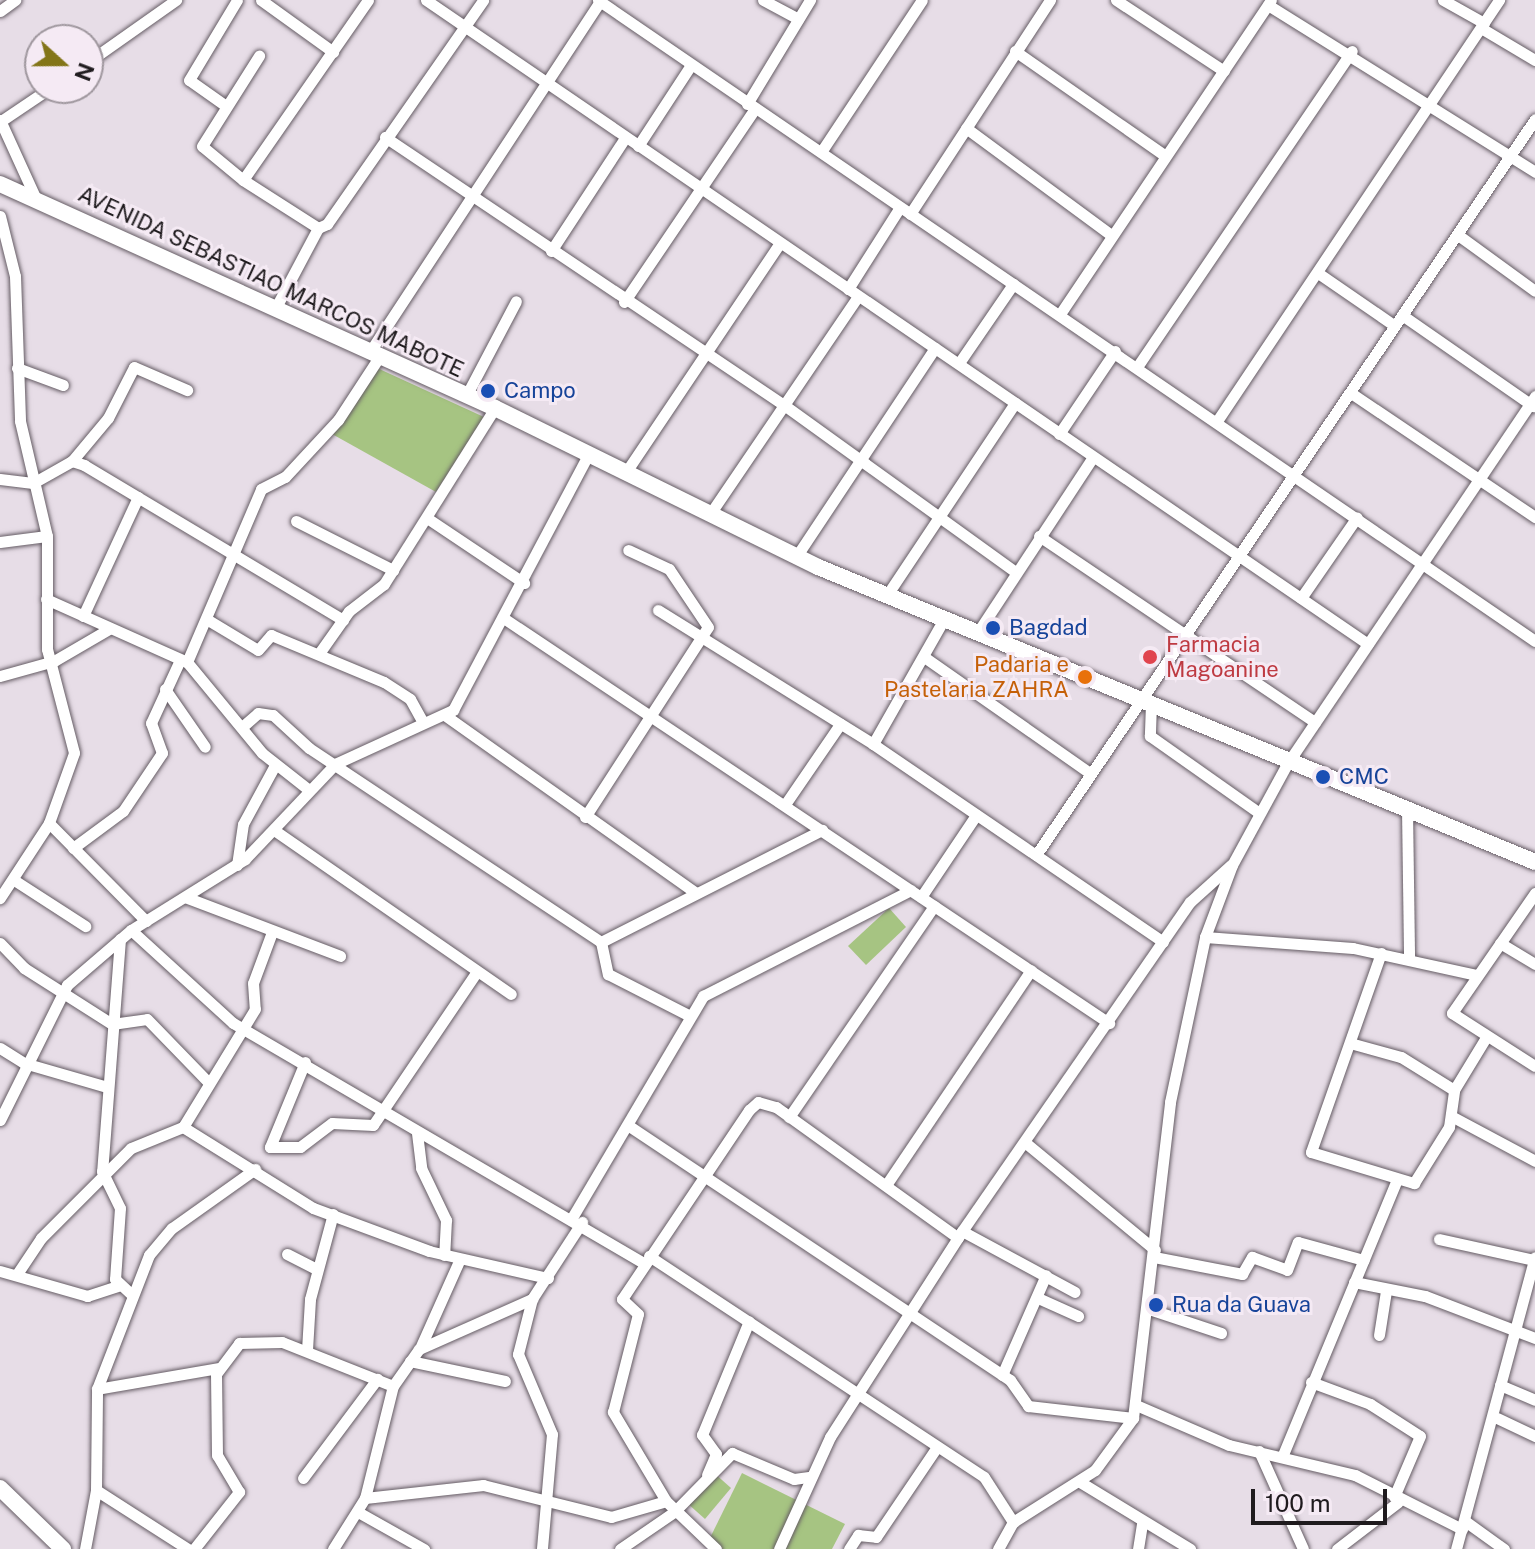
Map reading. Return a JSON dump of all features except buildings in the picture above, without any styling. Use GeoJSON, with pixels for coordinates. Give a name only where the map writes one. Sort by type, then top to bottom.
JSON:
{"type":"FeatureCollection","features":[{"type":"Feature","properties":{"kind":"main road","name":"AVENIDA SEBASTIAO MARCOS MABOTE"},"geometry":{"type":"LineString","coordinates":[[0,184],[495,408],[796,557],[1146,700],[1287,764],[1535,862]]}},
{"type":"Feature","properties":{"kind":"main road"},"geometry":{"type":"LineString","coordinates":[[0,1488],[63,1549]]}},
{"type":"Feature","properties":{"kind":"street"},"geometry":{"type":"LineString","coordinates":[[0,11],[15,0]]}},
{"type":"Feature","properties":{"kind":"street"},"geometry":{"type":"LineString","coordinates":[[104,51],[176,0]]}},
{"type":"Feature","properties":{"kind":"street"},"geometry":{"type":"LineString","coordinates":[[226,106],[189,80],[237,0]]}},
{"type":"Feature","properties":{"kind":"street"},"geometry":{"type":"LineString","coordinates":[[261,0],[333,52]]}},
{"type":"Feature","properties":{"kind":"street"},"geometry":{"type":"LineString","coordinates":[[243,180],[368,0]]}},
{"type":"Feature","properties":{"kind":"street"},"geometry":{"type":"LineString","coordinates":[[426,0],[1368,644]]}},
{"type":"Feature","properties":{"kind":"street"},"geometry":{"type":"LineString","coordinates":[[275,309],[318,228],[483,0]]}},
{"type":"Feature","properties":{"kind":"street"},"geometry":{"type":"LineString","coordinates":[[763,0],[798,19]]}},
{"type":"Feature","properties":{"kind":"street"},"geometry":{"type":"LineString","coordinates":[[624,302],[702,189],[810,0]]}},
{"type":"Feature","properties":{"kind":"street"},"geometry":{"type":"LineString","coordinates":[[821,152],[922,0]]}},
{"type":"Feature","properties":{"kind":"street"},"geometry":{"type":"LineString","coordinates":[[710,514],[784,405],[905,210],[966,128],[1050,0]]}},
{"type":"Feature","properties":{"kind":"street"},"geometry":{"type":"LineString","coordinates":[[1116,0],[1224,71]]}},
{"type":"Feature","properties":{"kind":"street"},"geometry":{"type":"LineString","coordinates":[[1443,0],[1535,60]]}},
{"type":"Feature","properties":{"kind":"street"},"geometry":{"type":"LineString","coordinates":[[1217,421],[1433,104],[1499,0]]}},
{"type":"Feature","properties":{"kind":"street"},"geometry":{"type":"LineString","coordinates":[[73,848],[123,811],[162,753],[151,728],[165,689],[208,620],[232,549],[261,489],[285,477],[338,420],[469,195],[600,1],[751,107],[1295,473],[1535,641]]}},
{"type":"Feature","properties":{"kind":"street"},"geometry":{"type":"LineString","coordinates":[[1060,314],[1110,234],[1270,3],[1352,51],[1535,172]]}},
{"type":"Feature","properties":{"kind":"street"},"geometry":{"type":"LineString","coordinates":[[1015,51],[1164,155]]}},
{"type":"Feature","properties":{"kind":"street"},"geometry":{"type":"LineString","coordinates":[[1137,367],[1352,51]]}},
{"type":"Feature","properties":{"kind":"street"},"geometry":{"type":"LineString","coordinates":[[259,56],[226,106],[202,151],[318,228]]}},
{"type":"Feature","properties":{"kind":"street"},"geometry":{"type":"LineString","coordinates":[[638,146],[691,65]]}},
{"type":"Feature","properties":{"kind":"street"},"geometry":{"type":"LineString","coordinates":[[26,104],[0,121],[36,199]]}},
{"type":"Feature","properties":{"kind":"street"},"geometry":{"type":"LineString","coordinates":[[1036,855],[1146,700],[1184,635],[1535,119]]}},
{"type":"Feature","properties":{"kind":"street"},"geometry":{"type":"LineString","coordinates":[[966,128],[1110,234]]}},
{"type":"Feature","properties":{"kind":"street"},"geometry":{"type":"LineString","coordinates":[[385,137],[702,355],[784,405],[1014,571]]}},
{"type":"Feature","properties":{"kind":"street"},"geometry":{"type":"LineString","coordinates":[[551,251],[625,138]]}},
{"type":"Feature","properties":{"kind":"street"},"geometry":{"type":"LineString","coordinates":[[0,216],[15,276],[17,368],[33,483],[47,536],[49,663],[74,753],[49,823],[0,898]]}},
{"type":"Feature","properties":{"kind":"street"},"geometry":{"type":"LineString","coordinates":[[1458,235],[1535,291]]}},
{"type":"Feature","properties":{"kind":"street"},"geometry":{"type":"LineString","coordinates":[[626,472],[780,243]]}},
{"type":"Feature","properties":{"kind":"street"},"geometry":{"type":"LineString","coordinates":[[998,1549],[1013,1522],[1080,1482],[1133,1418],[1149,1309],[1170,1102],[1205,937],[1232,865],[1287,764],[1368,644],[1419,561],[1533,402],[1318,273]]}},
{"type":"Feature","properties":{"kind":"street"},"geometry":{"type":"LineString","coordinates":[[959,363],[1013,284]]}},
{"type":"Feature","properties":{"kind":"street"},"geometry":{"type":"LineString","coordinates":[[466,396],[516,301]]}},
{"type":"Feature","properties":{"kind":"street"},"geometry":{"type":"LineString","coordinates":[[796,557],[935,348]]}},
{"type":"Feature","properties":{"kind":"street"},"geometry":{"type":"LineString","coordinates":[[1059,434],[1115,351]]}},
{"type":"Feature","properties":{"kind":"street"},"geometry":{"type":"LineString","coordinates":[[0,479],[33,483],[72,461],[118,403],[134,367],[187,390]]}},
{"type":"Feature","properties":{"kind":"street"},"geometry":{"type":"LineString","coordinates":[[17,368],[63,385]]}},
{"type":"Feature","properties":{"kind":"street"},"geometry":{"type":"LineString","coordinates":[[1351,393],[1535,517]]}},
{"type":"Feature","properties":{"kind":"street"},"geometry":{"type":"LineString","coordinates":[[887,595],[1015,403]]}},
{"type":"Feature","properties":{"kind":"street"},"geometry":{"type":"LineString","coordinates":[[320,652],[343,620],[393,570],[495,408]]}},
{"type":"Feature","properties":{"kind":"street"},"geometry":{"type":"LineString","coordinates":[[0,1120],[60,991],[131,930],[237,865],[335,764],[423,722],[446,716],[505,619],[589,453]]}},
{"type":"Feature","properties":{"kind":"street"},"geometry":{"type":"LineString","coordinates":[[978,632],[1014,571],[1093,457]]}},
{"type":"Feature","properties":{"kind":"street"},"geometry":{"type":"LineString","coordinates":[[72,461],[232,549],[343,620]]}},
{"type":"Feature","properties":{"kind":"street"},"geometry":{"type":"LineString","coordinates":[[83,616],[138,497]]}},
{"type":"Feature","properties":{"kind":"street"},"geometry":{"type":"LineString","coordinates":[[1301,598],[1357,517]]}},
{"type":"Feature","properties":{"kind":"street"},"geometry":{"type":"LineString","coordinates":[[427,518],[524,583]]}},
{"type":"Feature","properties":{"kind":"street"},"geometry":{"type":"LineString","coordinates":[[296,521],[393,570]]}},
{"type":"Feature","properties":{"kind":"street"},"geometry":{"type":"LineString","coordinates":[[0,542],[47,536]]}},
{"type":"Feature","properties":{"kind":"street"},"geometry":{"type":"LineString","coordinates":[[1039,536],[1315,722]]}},
{"type":"Feature","properties":{"kind":"street"},"geometry":{"type":"LineString","coordinates":[[585,817],[701,639],[708,623],[674,574],[628,550]]}},
{"type":"Feature","properties":{"kind":"street"},"geometry":{"type":"LineString","coordinates":[[46,599],[183,661],[275,765],[309,790]]}},
{"type":"Feature","properties":{"kind":"street"},"geometry":{"type":"LineString","coordinates":[[658,610],[873,744],[1163,942]]}},
{"type":"Feature","properties":{"kind":"street"},"geometry":{"type":"LineString","coordinates":[[505,619],[786,803],[1109,1023]]}},
{"type":"Feature","properties":{"kind":"street"},"geometry":{"type":"LineString","coordinates":[[873,744],[927,659],[944,619]]}},
{"type":"Feature","properties":{"kind":"street"},"geometry":{"type":"LineString","coordinates":[[208,620],[258,650],[271,635],[320,652],[406,696],[423,722]]}},
{"type":"Feature","properties":{"kind":"street"},"geometry":{"type":"LineString","coordinates":[[0,676],[49,663],[109,629]]}},
{"type":"Feature","properties":{"kind":"street"},"geometry":{"type":"LineString","coordinates":[[927,659],[1091,774]]}},
{"type":"Feature","properties":{"kind":"street"},"geometry":{"type":"LineString","coordinates":[[165,689],[205,747]]}},
{"type":"Feature","properties":{"kind":"street"},"geometry":{"type":"LineString","coordinates":[[1146,700],[1150,736],[1259,813]]}},
{"type":"Feature","properties":{"kind":"street"},"geometry":{"type":"LineString","coordinates":[[242,727],[267,712],[335,764],[601,942],[608,974],[688,1015]]}},
{"type":"Feature","properties":{"kind":"street"},"geometry":{"type":"LineString","coordinates":[[446,716],[695,892]]}},
{"type":"Feature","properties":{"kind":"street"},"geometry":{"type":"LineString","coordinates":[[786,803],[840,724]]}},
{"type":"Feature","properties":{"kind":"street"},"geometry":{"type":"LineString","coordinates":[[237,865],[247,811],[275,765]]}},
{"type":"Feature","properties":{"kind":"street"},"geometry":{"type":"LineString","coordinates":[[1407,809],[1409,957]]}},
{"type":"Feature","properties":{"kind":"street"},"geometry":{"type":"LineString","coordinates":[[921,897],[976,815]]}},
{"type":"Feature","properties":{"kind":"street"},"geometry":{"type":"LineString","coordinates":[[49,823],[146,921]]}},
{"type":"Feature","properties":{"kind":"street"},"geometry":{"type":"LineString","coordinates":[[274,830],[476,973],[511,994]]}},
{"type":"Feature","properties":{"kind":"street"},"geometry":{"type":"LineString","coordinates":[[601,942],[822,830]]}},
{"type":"Feature","properties":{"kind":"street"},"geometry":{"type":"LineString","coordinates":[[779,1549],[809,1477],[960,1235],[1027,1144],[1201,889],[1232,865]]}},
{"type":"Feature","properties":{"kind":"street"},"geometry":{"type":"LineString","coordinates":[[14,880],[85,926]]}},
{"type":"Feature","properties":{"kind":"street"},"geometry":{"type":"LineString","coordinates":[[542,1549],[551,1426],[518,1354],[532,1299],[548,1278],[688,1015],[703,996],[911,890]]}},
{"type":"Feature","properties":{"kind":"street"},"geometry":{"type":"LineString","coordinates":[[1533,1061],[1485,1039],[1452,1013],[1535,893]]}},
{"type":"Feature","properties":{"kind":"street"},"geometry":{"type":"LineString","coordinates":[[185,897],[340,956]]}},
{"type":"Feature","properties":{"kind":"street"},"geometry":{"type":"LineString","coordinates":[[789,1117],[934,906]]}},
{"type":"Feature","properties":{"kind":"street"},"geometry":{"type":"LineString","coordinates":[[131,930],[242,1028],[305,1062],[417,1133],[577,1219],[749,1321],[984,1477],[1013,1522]]}},
{"type":"Feature","properties":{"kind":"street"},"geometry":{"type":"LineString","coordinates":[[17,1274],[63,1213],[106,1180],[131,1148],[183,1127],[207,1081],[255,1009],[253,983],[272,932]]}},
{"type":"Feature","properties":{"kind":"street"},"geometry":{"type":"LineString","coordinates":[[1205,937],[1381,953],[1477,975]]}},
{"type":"Feature","properties":{"kind":"street"},"geometry":{"type":"LineString","coordinates":[[118,1286],[120,1208],[106,1180],[107,1087],[120,939]]}},
{"type":"Feature","properties":{"kind":"street"},"geometry":{"type":"LineString","coordinates":[[1500,943],[1535,964]]}},
{"type":"Feature","properties":{"kind":"street"},"geometry":{"type":"LineString","coordinates":[[2,950],[112,1024],[147,1019],[207,1081]]}},
{"type":"Feature","properties":{"kind":"street"},"geometry":{"type":"LineString","coordinates":[[1381,953],[1311,1152],[1414,1183],[1453,1117],[1454,1090],[1485,1039]]}},
{"type":"Feature","properties":{"kind":"street"},"geometry":{"type":"LineString","coordinates":[[886,1185],[1031,970]]}},
{"type":"Feature","properties":{"kind":"street"},"geometry":{"type":"LineString","coordinates":[[305,1062],[270,1147],[300,1147],[332,1123],[373,1125],[476,973]]}},
{"type":"Feature","properties":{"kind":"street"},"geometry":{"type":"LineString","coordinates":[[1350,1043],[1390,1052],[1454,1090]]}},
{"type":"Feature","properties":{"kind":"street"},"geometry":{"type":"LineString","coordinates":[[0,1048],[24,1063],[107,1087]]}},
{"type":"Feature","properties":{"kind":"street"},"geometry":{"type":"LineString","coordinates":[[716,1549],[674,1512],[613,1416],[638,1314],[622,1301],[704,1174],[758,1102],[789,1117],[960,1235],[1075,1292]]}},
{"type":"Feature","properties":{"kind":"street"},"geometry":{"type":"LineString","coordinates":[[1453,1117],[1535,1161]]}},
{"type":"Feature","properties":{"kind":"street"},"geometry":{"type":"LineString","coordinates":[[629,1126],[1002,1375],[1028,1406],[1133,1418]]}},
{"type":"Feature","properties":{"kind":"street"},"geometry":{"type":"LineString","coordinates":[[183,1127],[333,1214],[444,1255],[548,1278]]}},
{"type":"Feature","properties":{"kind":"street"},"geometry":{"type":"LineString","coordinates":[[417,1133],[421,1168],[447,1228],[444,1255]]}},
{"type":"Feature","properties":{"kind":"street"},"geometry":{"type":"LineString","coordinates":[[1027,1144],[1154,1254],[1242,1274],[1252,1257],[1287,1270],[1303,1242],[1364,1260]]}},
{"type":"Feature","properties":{"kind":"street"},"geometry":{"type":"LineString","coordinates":[[85,1549],[96,1490],[97,1389],[132,1295],[158,1241],[255,1169]]}},
{"type":"Feature","properties":{"kind":"street"},"geometry":{"type":"LineString","coordinates":[[1282,1457],[1397,1180]]}},
{"type":"Feature","properties":{"kind":"street"},"geometry":{"type":"LineString","coordinates":[[307,1350],[316,1269],[333,1214]]}},
{"type":"Feature","properties":{"kind":"street"},"geometry":{"type":"LineString","coordinates":[[1439,1239],[1535,1258],[1500,1385],[1497,1418],[1456,1549]]}},
{"type":"Feature","properties":{"kind":"street"},"geometry":{"type":"LineString","coordinates":[[287,1254],[316,1269]]}},
{"type":"Feature","properties":{"kind":"street"},"geometry":{"type":"LineString","coordinates":[[333,1549],[365,1498],[393,1386],[419,1349],[460,1259]]}},
{"type":"Feature","properties":{"kind":"street"},"geometry":{"type":"LineString","coordinates":[[0,1271],[87,1296],[118,1286]]}},
{"type":"Feature","properties":{"kind":"street"},"geometry":{"type":"LineString","coordinates":[[1002,1375],[1046,1275]]}},
{"type":"Feature","properties":{"kind":"street"},"geometry":{"type":"LineString","coordinates":[[1354,1282],[1386,1291],[1425,1296],[1535,1338]]}},
{"type":"Feature","properties":{"kind":"street"},"geometry":{"type":"LineString","coordinates":[[118,1286],[132,1295]]}},
{"type":"Feature","properties":{"kind":"street"},"geometry":{"type":"LineString","coordinates":[[1379,1335],[1386,1291]]}},
{"type":"Feature","properties":{"kind":"street"},"geometry":{"type":"LineString","coordinates":[[1038,1298],[1078,1316]]}},
{"type":"Feature","properties":{"kind":"street"},"geometry":{"type":"LineString","coordinates":[[419,1349],[532,1299]]}},
{"type":"Feature","properties":{"kind":"street"},"geometry":{"type":"LineString","coordinates":[[1149,1309],[1221,1333]]}},
{"type":"Feature","properties":{"kind":"street"},"geometry":{"type":"LineString","coordinates":[[699,1490],[716,1454],[702,1435],[749,1321]]}},
{"type":"Feature","properties":{"kind":"street"},"geometry":{"type":"LineString","coordinates":[[96,1490],[191,1549],[239,1492],[217,1455],[218,1368],[232,1349],[252,1339],[307,1350],[393,1386]]}},
{"type":"Feature","properties":{"kind":"street"},"geometry":{"type":"LineString","coordinates":[[410,1361],[505,1381]]}},
{"type":"Feature","properties":{"kind":"street"},"geometry":{"type":"LineString","coordinates":[[97,1389],[218,1368]]}},
{"type":"Feature","properties":{"kind":"street"},"geometry":{"type":"LineString","coordinates":[[303,1478],[377,1379]]}},
{"type":"Feature","properties":{"kind":"street"},"geometry":{"type":"LineString","coordinates":[[1311,1382],[1370,1404],[1420,1436],[1396,1500],[1337,1549]]}},
{"type":"Feature","properties":{"kind":"street"},"geometry":{"type":"LineString","coordinates":[[1500,1385],[1535,1400]]}},
{"type":"Feature","properties":{"kind":"street"},"geometry":{"type":"LineString","coordinates":[[1136,1405],[1259,1451],[1344,1472],[1396,1500],[1463,1525],[1504,1549]]}},
{"type":"Feature","properties":{"kind":"street"},"geometry":{"type":"LineString","coordinates":[[1497,1418],[1535,1436]]}},
{"type":"Feature","properties":{"kind":"street"},"geometry":{"type":"LineString","coordinates":[[849,1549],[858,1535],[876,1537],[937,1447]]}},
{"type":"Feature","properties":{"kind":"street"},"geometry":{"type":"LineString","coordinates":[[1259,1451],[1303,1549]]}},
{"type":"Feature","properties":{"kind":"street"},"geometry":{"type":"LineString","coordinates":[[620,1549],[674,1512],[699,1490],[732,1453],[794,1479],[809,1477]]}},
{"type":"Feature","properties":{"kind":"street"},"geometry":{"type":"LineString","coordinates":[[1080,1482],[1142,1523],[1190,1549]]}},
{"type":"Feature","properties":{"kind":"street"},"geometry":{"type":"LineString","coordinates":[[365,1498],[483,1485],[546,1497],[611,1517],[666,1501]]}},
{"type":"Feature","properties":{"kind":"street"},"geometry":{"type":"LineString","coordinates":[[358,1512],[424,1549]]}},
{"type":"Feature","properties":{"kind":"street"},"geometry":{"type":"LineString","coordinates":[[1138,1549],[1142,1523]]}},
{"type":"Feature","properties":{"kind":"green space"},"geometry":{"type":"Polygon","coordinates":[[[375,367],[484,417],[436,492],[332,434],[375,367]]]}},
{"type":"Feature","properties":{"kind":"green space"},"geometry":{"type":"Polygon","coordinates":[[[889,908],[906,927],[866,965],[848,946],[889,908]]]}},
{"type":"Feature","properties":{"kind":"green space"},"geometry":{"type":"Polygon","coordinates":[[[713,1472],[731,1488],[705,1519],[687,1503],[713,1472]]]}},
{"type":"Feature","properties":{"kind":"green space"},"geometry":{"type":"Polygon","coordinates":[[[742,1473],[845,1524],[832,1549],[723,1549],[708,1542],[742,1473]]]}},
{"type":"Feature","properties":{"kind":"place","name":"Campo"},"geometry":{"type":"Point","coordinates":[488,391]}},
{"type":"Feature","properties":{"kind":"place","name":"Bagdad"},"geometry":{"type":"Point","coordinates":[993,628]}},
{"type":"Feature","properties":{"kind":"place","name":"Farmacia Magoanine"},"geometry":{"type":"Point","coordinates":[1150,657]}},
{"type":"Feature","properties":{"kind":"place","name":"Padaria e Pastelaria ZAHRA"},"geometry":{"type":"Point","coordinates":[1085,677]}},
{"type":"Feature","properties":{"kind":"place","name":"CMC"},"geometry":{"type":"Point","coordinates":[1323,777]}},
{"type":"Feature","properties":{"kind":"place","name":"Rua da Guava"},"geometry":{"type":"Point","coordinates":[1156,1305]}}]}
